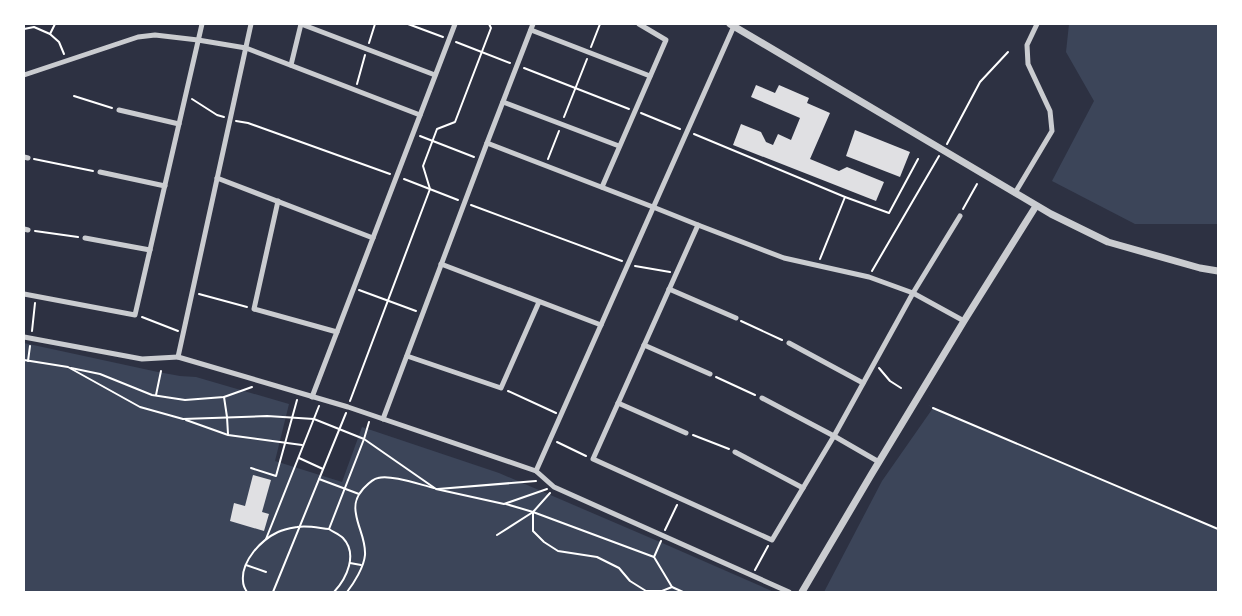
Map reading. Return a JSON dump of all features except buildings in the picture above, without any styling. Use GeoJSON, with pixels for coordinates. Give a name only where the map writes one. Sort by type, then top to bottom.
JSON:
{"type":"FeatureCollection","features":[{"type":"Feature","properties":{"kind":"street"},"geometry":{"type":"LineString","coordinates":[[24,294],[135,315],[202,24]]}},
{"type":"Feature","properties":{"kind":"street"},"geometry":{"type":"LineString","coordinates":[[178,357],[251,24]]}},
{"type":"Feature","properties":{"kind":"street"},"geometry":{"type":"LineString","coordinates":[[291,65],[301,24],[435,75]]}},
{"type":"Feature","properties":{"kind":"street"},"geometry":{"type":"LineString","coordinates":[[312,397],[454,24]]}},
{"type":"Feature","properties":{"kind":"street"},"geometry":{"type":"LineString","coordinates":[[602,187],[666,40],[639,24]]}},
{"type":"Feature","properties":{"kind":"street"},"geometry":{"type":"LineString","coordinates":[[1015,193],[1052,132],[1050,111],[1028,64],[1027,45],[1037,24]]}},
{"type":"Feature","properties":{"kind":"street"},"geometry":{"type":"LineString","coordinates":[[536,470],[687,131],[732,25],[1036,206],[1108,242],[1200,268],[1218,271]]}},
{"type":"Feature","properties":{"kind":"street"},"geometry":{"type":"LineString","coordinates":[[383,419],[532,27],[650,76]]}},
{"type":"Feature","properties":{"kind":"street"},"geometry":{"type":"LineString","coordinates":[[24,75],[138,37],[154,35],[246,48],[420,116]]}},
{"type":"Feature","properties":{"kind":"street"},"geometry":{"type":"LineString","coordinates":[[503,102],[620,146]]}},
{"type":"Feature","properties":{"kind":"street"},"geometry":{"type":"LineString","coordinates":[[119,110],[179,124]]}},
{"type":"Feature","properties":{"kind":"street"},"geometry":{"type":"LineString","coordinates":[[487,143],[784,258],[869,277],[913,292],[964,322]]}},
{"type":"Feature","properties":{"kind":"street"},"geometry":{"type":"LineString","coordinates":[[100,172],[165,186]]}},
{"type":"Feature","properties":{"kind":"street"},"geometry":{"type":"LineString","coordinates":[[217,178],[373,238]]}},
{"type":"Feature","properties":{"kind":"street"},"geometry":{"type":"LineString","coordinates":[[278,201],[254,309],[337,332]]}},
{"type":"Feature","properties":{"kind":"street"},"geometry":{"type":"LineString","coordinates":[[802,592],[879,462],[1036,206]]}},
{"type":"Feature","properties":{"kind":"street"},"geometry":{"type":"LineString","coordinates":[[698,225],[593,459],[772,540],[834,436],[913,292],[960,216]]}},
{"type":"Feature","properties":{"kind":"street"},"geometry":{"type":"LineString","coordinates":[[85,238],[150,250]]}},
{"type":"Feature","properties":{"kind":"street"},"geometry":{"type":"LineString","coordinates":[[441,264],[601,325]]}},
{"type":"Feature","properties":{"kind":"street"},"geometry":{"type":"LineString","coordinates":[[669,289],[736,318]]}},
{"type":"Feature","properties":{"kind":"street"},"geometry":{"type":"LineString","coordinates":[[407,356],[501,388],[539,302]]}},
{"type":"Feature","properties":{"kind":"street"},"geometry":{"type":"LineString","coordinates":[[24,337],[142,359],[178,357],[348,407],[536,470],[554,487],[789,592]]}},
{"type":"Feature","properties":{"kind":"street"},"geometry":{"type":"LineString","coordinates":[[789,343],[863,383]]}},
{"type":"Feature","properties":{"kind":"street"},"geometry":{"type":"LineString","coordinates":[[644,345],[710,374]]}},
{"type":"Feature","properties":{"kind":"street"},"geometry":{"type":"LineString","coordinates":[[762,398],[879,462]]}},
{"type":"Feature","properties":{"kind":"street"},"geometry":{"type":"LineString","coordinates":[[618,404],[686,432]]}},
{"type":"Feature","properties":{"kind":"street"},"geometry":{"type":"LineString","coordinates":[[736,452],[803,488]]}},
{"type":"Feature","properties":{"kind":"path"},"geometry":{"type":"LineString","coordinates":[[50,34],[55,24]]}},
{"type":"Feature","properties":{"kind":"path"},"geometry":{"type":"LineString","coordinates":[[408,24],[516,65]]}},
{"type":"Feature","properties":{"kind":"path"},"geometry":{"type":"LineString","coordinates":[[272,592],[348,407],[430,189],[423,166],[437,129],[455,122],[491,28],[489,24]]}},
{"type":"Feature","properties":{"kind":"path"},"geometry":{"type":"LineString","coordinates":[[562,122],[600,25],[595,24]]}},
{"type":"Feature","properties":{"kind":"path"},"geometry":{"type":"LineString","coordinates":[[24,29],[34,27],[50,34],[58,42],[68,60]]}},
{"type":"Feature","properties":{"kind":"path"},"geometry":{"type":"LineString","coordinates":[[869,277],[980,82],[1008,52]]}},
{"type":"Feature","properties":{"kind":"path"},"geometry":{"type":"LineString","coordinates":[[524,68],[631,110]]}},
{"type":"Feature","properties":{"kind":"path"},"geometry":{"type":"LineString","coordinates":[[186,94],[217,115],[257,127],[430,189],[639,267],[676,273]]}},
{"type":"Feature","properties":{"kind":"path"},"geometry":{"type":"LineString","coordinates":[[74,96],[119,110]]}},
{"type":"Feature","properties":{"kind":"path"},"geometry":{"type":"LineString","coordinates":[[640,113],[845,197],[889,213],[918,159]]}},
{"type":"Feature","properties":{"kind":"path"},"geometry":{"type":"LineString","coordinates":[[545,166],[558,131]]}},
{"type":"Feature","properties":{"kind":"path"},"geometry":{"type":"LineString","coordinates":[[413,133],[481,160]]}},
{"type":"Feature","properties":{"kind":"path"},"geometry":{"type":"LineString","coordinates":[[26,158],[100,172]]}},
{"type":"Feature","properties":{"kind":"path"},"geometry":{"type":"LineString","coordinates":[[960,216],[977,184]]}},
{"type":"Feature","properties":{"kind":"path"},"geometry":{"type":"LineString","coordinates":[[817,266],[845,197]]}},
{"type":"Feature","properties":{"kind":"path"},"geometry":{"type":"LineString","coordinates":[[26,229],[85,238]]}},
{"type":"Feature","properties":{"kind":"path"},"geometry":{"type":"LineString","coordinates":[[354,288],[423,313]]}},
{"type":"Feature","properties":{"kind":"path"},"geometry":{"type":"LineString","coordinates":[[193,292],[254,309]]}},
{"type":"Feature","properties":{"kind":"path"},"geometry":{"type":"LineString","coordinates":[[28,361],[36,296]]}},
{"type":"Feature","properties":{"kind":"path"},"geometry":{"type":"LineString","coordinates":[[135,315],[184,333]]}},
{"type":"Feature","properties":{"kind":"path"},"geometry":{"type":"LineString","coordinates":[[736,318],[789,343]]}},
{"type":"Feature","properties":{"kind":"path"},"geometry":{"type":"LineString","coordinates":[[24,360],[100,374],[152,395],[185,400],[224,397],[264,382]]}},
{"type":"Feature","properties":{"kind":"path"},"geometry":{"type":"LineString","coordinates":[[875,362],[890,381],[901,388]]}},
{"type":"Feature","properties":{"kind":"path"},"geometry":{"type":"LineString","coordinates":[[68,367],[140,407],[183,419],[228,435],[303,445]]}},
{"type":"Feature","properties":{"kind":"path"},"geometry":{"type":"LineString","coordinates":[[156,395],[161,371]]}},
{"type":"Feature","properties":{"kind":"path"},"geometry":{"type":"LineString","coordinates":[[710,374],[762,398]]}},
{"type":"Feature","properties":{"kind":"path"},"geometry":{"type":"LineString","coordinates":[[501,388],[561,415]]}},
{"type":"Feature","properties":{"kind":"path"},"geometry":{"type":"LineString","coordinates":[[251,468],[276,476],[298,393]]}},
{"type":"Feature","properties":{"kind":"path"},"geometry":{"type":"LineString","coordinates":[[224,397],[228,417],[228,435]]}},
{"type":"Feature","properties":{"kind":"path"},"geometry":{"type":"LineString","coordinates":[[266,539],[322,400]]}},
{"type":"Feature","properties":{"kind":"path"},"geometry":{"type":"LineString","coordinates":[[933,408],[1218,529]]}},
{"type":"Feature","properties":{"kind":"path"},"geometry":{"type":"LineString","coordinates":[[329,529],[364,439],[371,415]]}},
{"type":"Feature","properties":{"kind":"path"},"geometry":{"type":"LineString","coordinates":[[183,419],[267,416],[314,419],[364,439],[436,489],[546,480]]}},
{"type":"Feature","properties":{"kind":"path"},"geometry":{"type":"LineString","coordinates":[[686,432],[736,452]]}},
{"type":"Feature","properties":{"kind":"path"},"geometry":{"type":"LineString","coordinates":[[550,438],[593,459]]}},
{"type":"Feature","properties":{"kind":"path"},"geometry":{"type":"LineString","coordinates":[[299,458],[323,469]]}},
{"type":"Feature","properties":{"kind":"path"},"geometry":{"type":"LineString","coordinates":[[347,592],[356,579],[365,555],[363,536],[356,515],[355,502],[368,484],[378,477],[407,481],[533,512],[654,557]]}},
{"type":"Feature","properties":{"kind":"path"},"geometry":{"type":"LineString","coordinates":[[319,478],[359,494]]}},
{"type":"Feature","properties":{"kind":"path"},"geometry":{"type":"LineString","coordinates":[[504,504],[554,487]]}},
{"type":"Feature","properties":{"kind":"path"},"geometry":{"type":"LineString","coordinates":[[497,536],[533,512],[554,487]]}},
{"type":"Feature","properties":{"kind":"path"},"geometry":{"type":"LineString","coordinates":[[533,512],[533,531],[544,542],[558,551],[598,557],[619,568],[630,581],[646,591],[662,591],[672,587],[683,592]]}},
{"type":"Feature","properties":{"kind":"path"},"geometry":{"type":"LineString","coordinates":[[247,592],[243,584],[243,575],[253,553],[266,539],[279,532],[299,526],[329,529],[342,536],[350,547],[350,563],[346,576],[334,592]]}},
{"type":"Feature","properties":{"kind":"path"},"geometry":{"type":"LineString","coordinates":[[752,576],[772,540]]}},
{"type":"Feature","properties":{"kind":"path"},"geometry":{"type":"LineString","coordinates":[[350,563],[361,565]]}},
{"type":"Feature","properties":{"kind":"path"},"geometry":{"type":"LineString","coordinates":[[246,565],[266,572]]}},
{"type":"Feature","properties":{"kind":"shaded area"},"geometry":{"type":"Polygon","coordinates":[[[1069,24],[1218,24],[1218,224],[1135,224],[1052,181],[1094,101],[1066,52],[1069,24]]]}},
{"type":"Feature","properties":{"kind":"shaded area"},"geometry":{"type":"Polygon","coordinates":[[[24,343],[158,372],[196,377],[289,404],[275,461],[342,482],[362,427],[499,473],[774,592],[24,592],[24,343]]]}},
{"type":"Feature","properties":{"kind":"shaded area"},"geometry":{"type":"Polygon","coordinates":[[[928,405],[1218,529],[1218,592],[824,592],[882,481],[933,408],[928,405]]]}}]}
